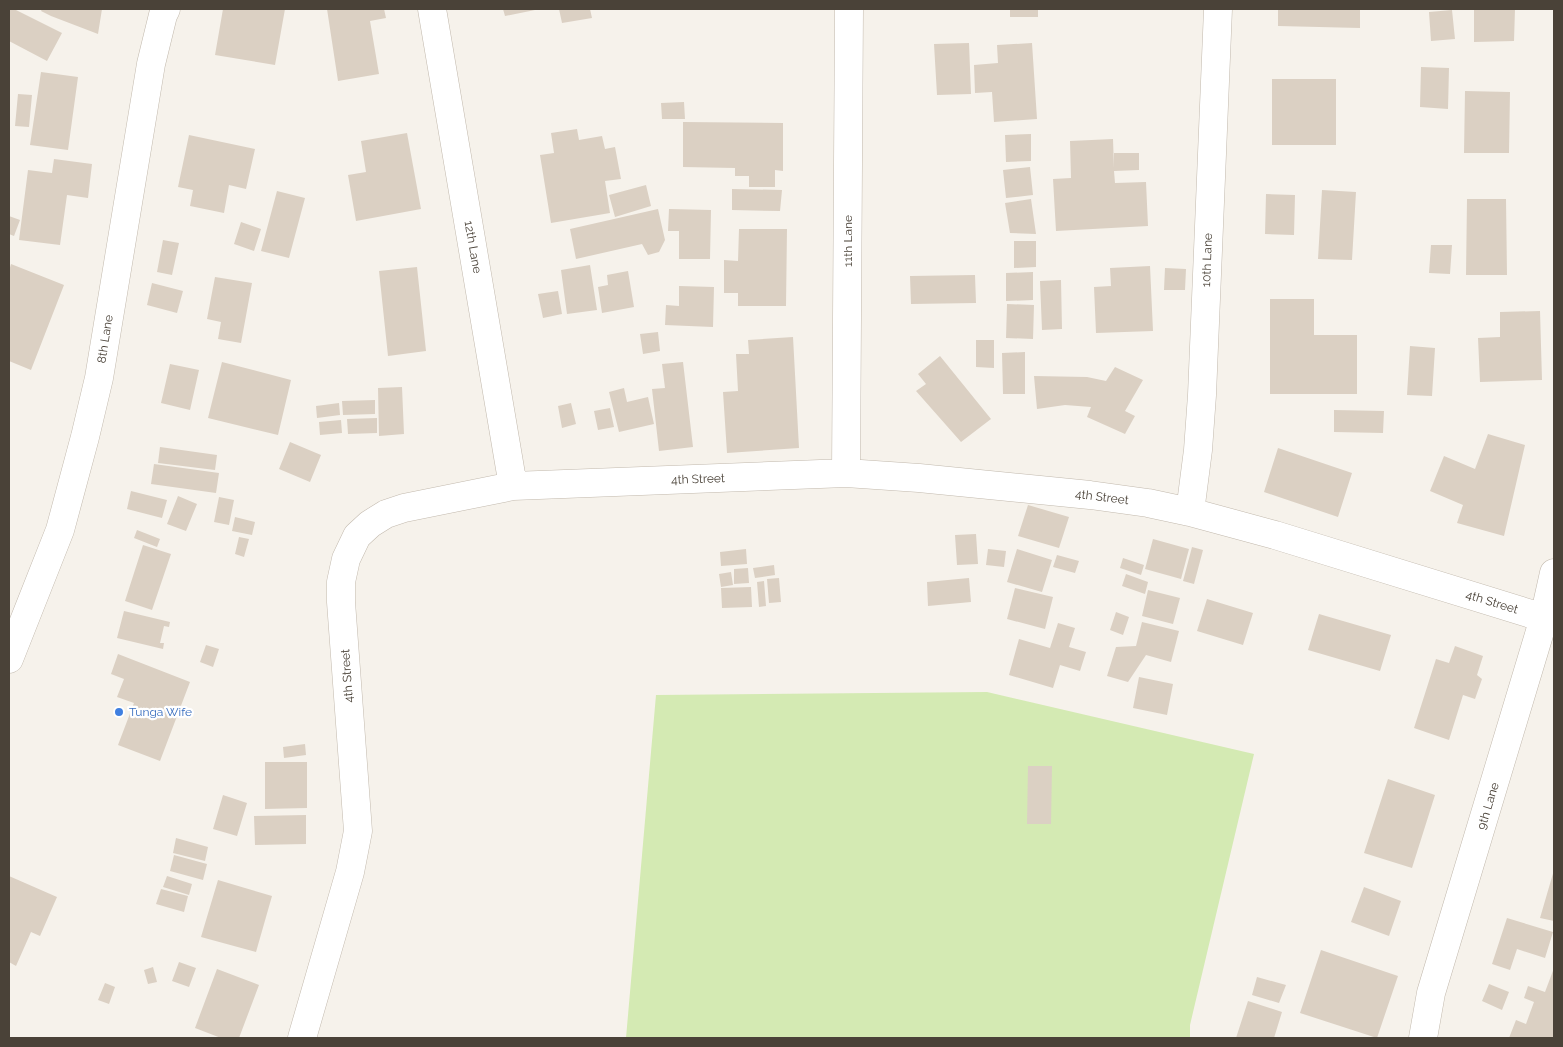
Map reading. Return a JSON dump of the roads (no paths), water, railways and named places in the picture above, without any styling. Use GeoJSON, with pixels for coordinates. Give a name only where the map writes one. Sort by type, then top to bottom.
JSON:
{"type":"FeatureCollection","features":[{"type":"Feature","properties":{"kind":"street","name":"8th Lane"},"geometry":{"type":"LineString","coordinates":[[9,659],[60,530],[85,437],[99,378],[151,64],[166,9]]}},
{"type":"Feature","properties":{"kind":"street","name":"12th Lane"},"geometry":{"type":"LineString","coordinates":[[432,9],[513,486]]}},
{"type":"Feature","properties":{"kind":"street","name":"11th Lane"},"geometry":{"type":"LineString","coordinates":[[846,473],[849,9]]}},
{"type":"Feature","properties":{"kind":"street","name":"10th Lane"},"geometry":{"type":"LineString","coordinates":[[1190,512],[1198,450],[1202,394],[1218,9]]}},
{"type":"Feature","properties":{"kind":"street","name":"4th Street"},"geometry":{"type":"LineString","coordinates":[[302,1038],[350,872],[358,831],[341,582],[346,559],[357,536],[370,524],[386,514],[404,508],[513,486],[846,473],[919,478],[1090,495],[1148,503],[1190,512],[1275,535],[1544,618]]}},
{"type":"Feature","properties":{"kind":"street","name":"9th Lane"},"geometry":{"type":"LineString","coordinates":[[1423,1038],[1431,993],[1544,618],[1554,573]]}},
{"type":"Feature","properties":{"kind":"place","name":"Tunga Wife"},"geometry":{"type":"Point","coordinates":[119,712]}}]}
